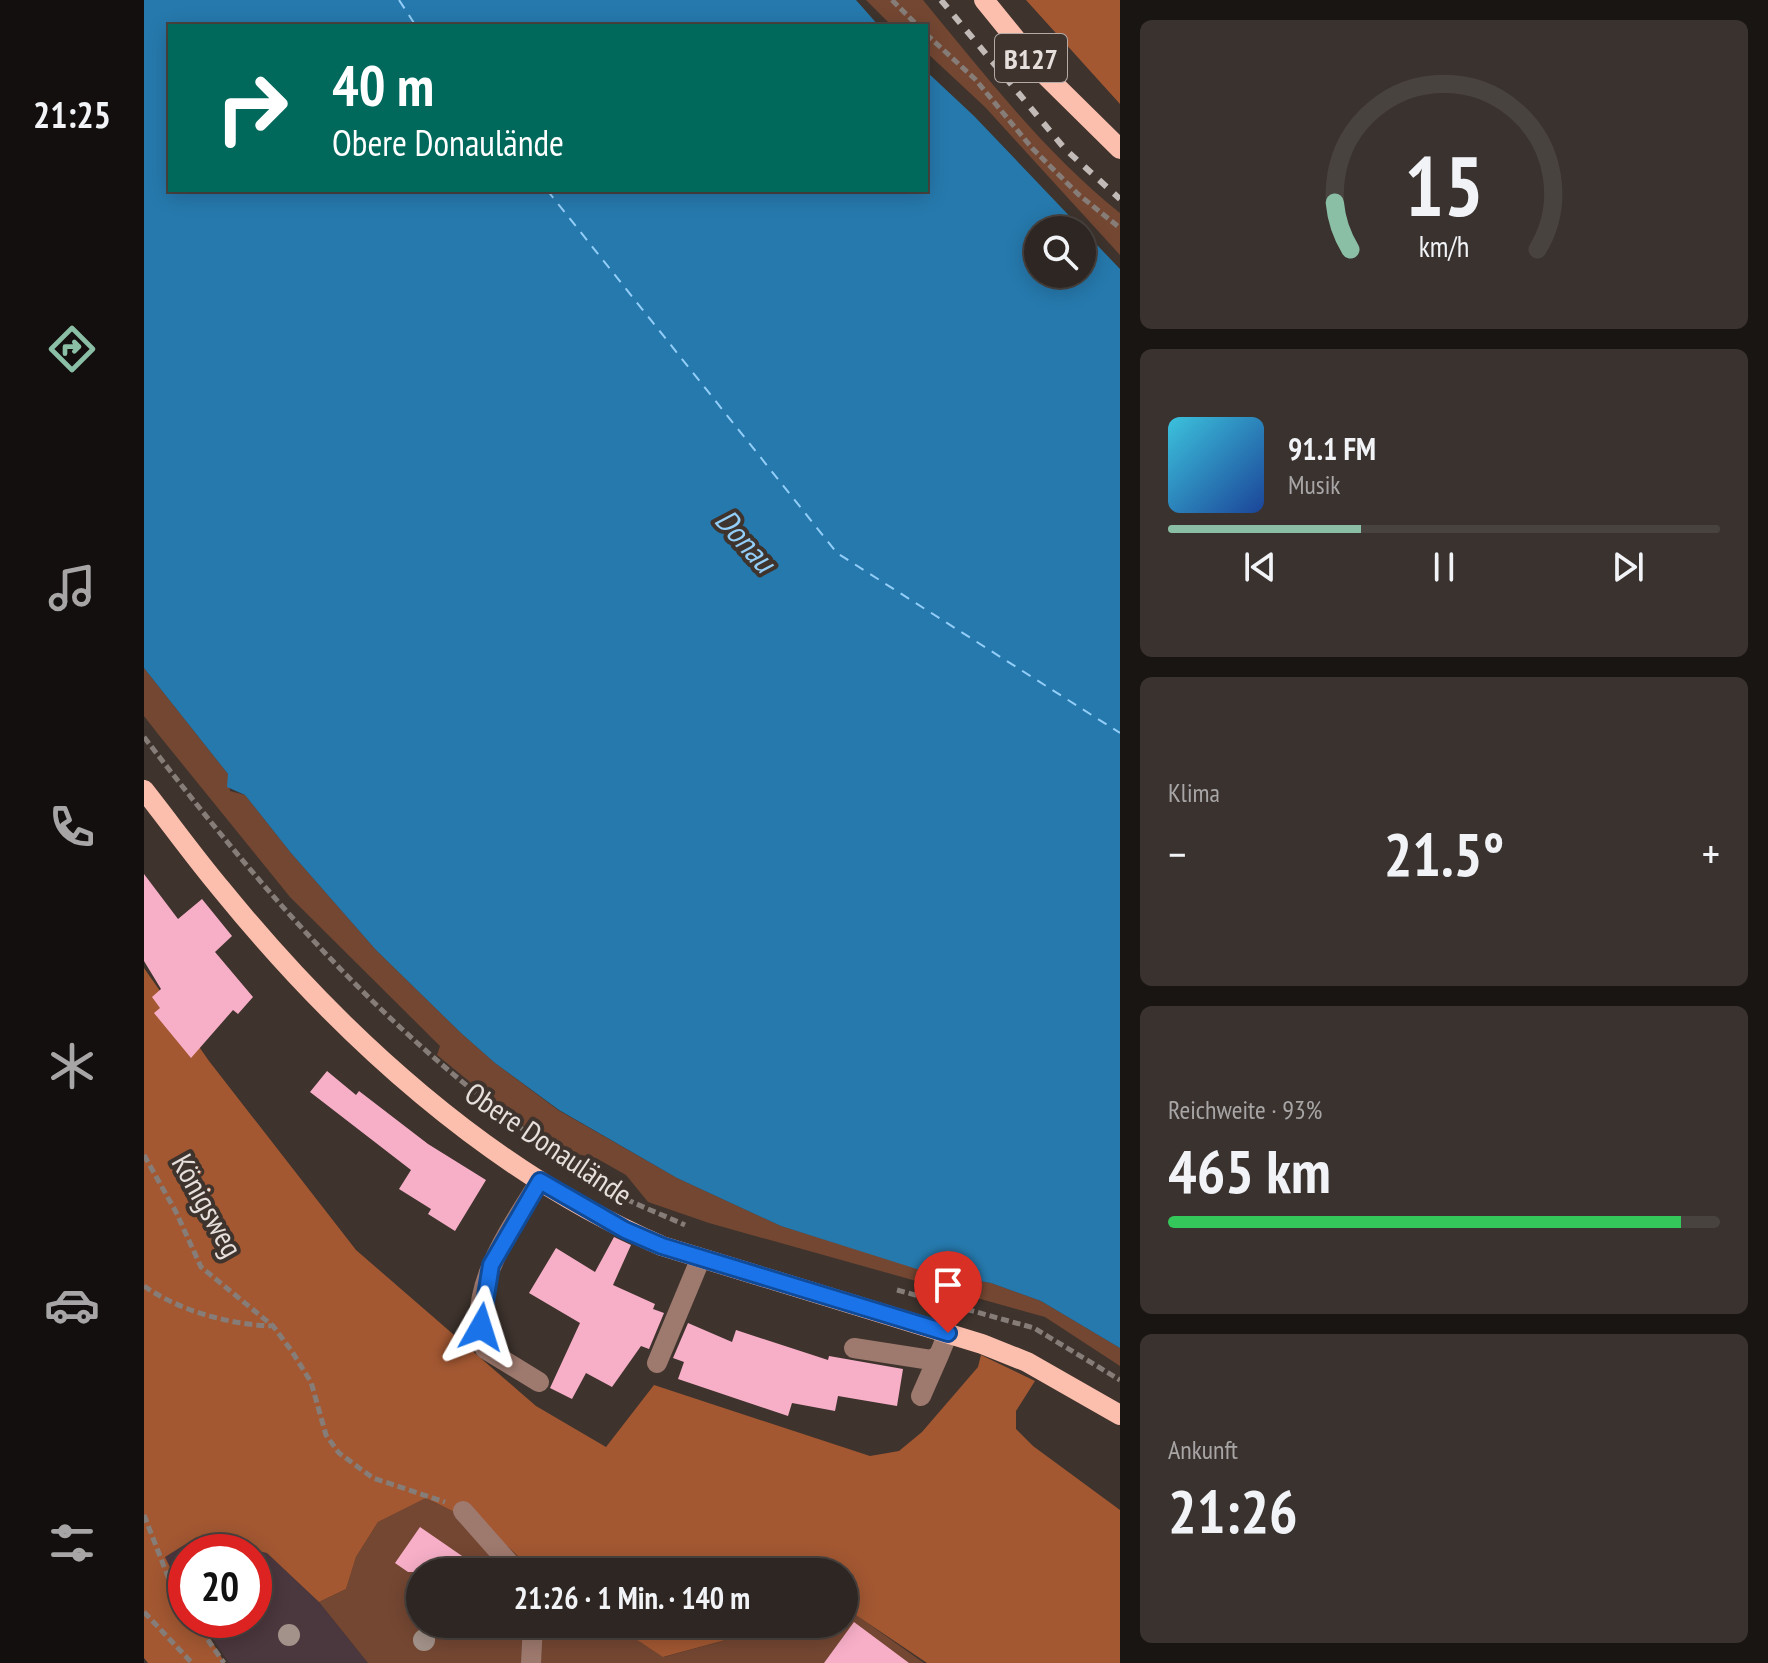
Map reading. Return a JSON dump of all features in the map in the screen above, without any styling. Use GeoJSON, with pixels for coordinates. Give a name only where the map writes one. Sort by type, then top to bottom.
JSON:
{"type":"FeatureCollection","features":[{"type":"Feature","properties":{"kind":"main road","name":"B127"},"geometry":{"type":"LineString","coordinates":[[984,0],[1044,74],[1120,149]]}},
{"type":"Feature","properties":{"kind":"main road","name":"Obere Donaulände"},"geometry":{"type":"LineString","coordinates":[[144,790],[222,891],[350,1028],[446,1113],[540,1181],[625,1230],[700,1260],[948,1333],[1027,1362],[1120,1415]]}},
{"type":"Feature","properties":{"kind":"street"},"geometry":{"type":"LineString","coordinates":[[539,1382],[485,1349],[481,1327],[485,1289],[494,1258],[540,1181]]}},
{"type":"Feature","properties":{"kind":"street"},"geometry":{"type":"LineString","coordinates":[[657,1363],[700,1260]]}},
{"type":"Feature","properties":{"kind":"street"},"geometry":{"type":"LineString","coordinates":[[921,1396],[948,1333]]}},
{"type":"Feature","properties":{"kind":"street"},"geometry":{"type":"LineString","coordinates":[[854,1348],[923,1361],[939,1355]]}},
{"type":"Feature","properties":{"kind":"street"},"geometry":{"type":"LineString","coordinates":[[463,1511],[505,1558]]}},
{"type":"Feature","properties":{"kind":"street"},"geometry":{"type":"LineString","coordinates":[[531,1663],[532,1638]]}},
{"type":"Feature","properties":{"kind":"path"},"geometry":{"type":"LineString","coordinates":[[892,0],[916,24]]}},
{"type":"Feature","properties":{"kind":"path"},"geometry":{"type":"LineString","coordinates":[[928,36],[975,79],[1032,148],[1078,194],[1120,228]]}},
{"type":"Feature","properties":{"kind":"path"},"geometry":{"type":"LineString","coordinates":[[144,737],[288,916],[345,976],[436,1061],[571,1164],[618,1195],[694,1230]]}},
{"type":"Feature","properties":{"kind":"path","name":"Königsweg"},"geometry":{"type":"LineString","coordinates":[[144,1155],[176,1212],[201,1267],[273,1326],[311,1382],[326,1435],[339,1453],[373,1478],[424,1493],[463,1511]]}},
{"type":"Feature","properties":{"kind":"path"},"geometry":{"type":"LineString","coordinates":[[144,1286],[188,1308],[251,1325],[273,1326]]}},
{"type":"Feature","properties":{"kind":"path"},"geometry":{"type":"LineString","coordinates":[[884,1287],[1034,1328],[1120,1380]]}},
{"type":"Feature","properties":{"kind":"path"},"geometry":{"type":"LineString","coordinates":[[144,1515],[168,1577]]}},
{"type":"Feature","properties":{"kind":"path"},"geometry":{"type":"LineString","coordinates":[[144,1612],[192,1663]]}},
{"type":"Feature","properties":{"kind":"path"},"geometry":{"type":"LineString","coordinates":[[207,1638],[224,1663]]}},
{"type":"Feature","properties":{"kind":"shaded area"},"geometry":{"type":"Polygon","coordinates":[[[866,0],[923,0],[1041,139],[1120,213],[1120,255],[1096,229],[1096,216],[1084,216],[985,107],[928,54],[928,24],[890,24],[866,0]]]}},
{"type":"Feature","properties":{"kind":"shaded area"},"geometry":{"type":"Polygon","coordinates":[[[1026,0],[1120,0],[1120,104],[1026,0]]]}},
{"type":"Feature","properties":{"kind":"shaded area"},"geometry":{"type":"Polygon","coordinates":[[[144,668],[228,774],[230,791],[245,795],[376,950],[495,1063],[558,1110],[677,1178],[781,1226],[920,1269],[991,1283],[1041,1301],[1120,1348],[1120,1366],[1045,1317],[709,1223],[648,1202],[626,1175],[596,1158],[552,1149],[437,1055],[440,1046],[290,897],[144,716],[144,668]]]}},
{"type":"Feature","properties":{"kind":"shaded area"},"geometry":{"type":"Polygon","coordinates":[[[144,968],[209,1061],[356,1250],[536,1406],[606,1447],[654,1385],[870,1456],[899,1451],[922,1432],[978,1367],[981,1355],[1035,1381],[1016,1411],[1016,1429],[1033,1446],[1120,1510],[1120,1663],[927,1663],[858,1616],[858,1558],[520,1558],[489,1529],[426,1498],[378,1522],[356,1557],[346,1589],[319,1602],[272,1558],[272,1534],[168,1534],[168,1555],[165,1557],[168,1563],[168,1638],[210,1638],[225,1663],[148,1663],[144,1658],[144,968]]]}},
{"type":"Feature","properties":{"kind":"shaded area"},"geometry":{"type":"Polygon","coordinates":[[[426,1498],[489,1529],[520,1558],[406,1558],[406,1638],[635,1638],[664,1657],[733,1638],[858,1638],[858,1616],[924,1663],[368,1663],[319,1602],[346,1589],[356,1557],[378,1522],[426,1498]]]}},
{"type":"Feature","properties":{"kind":"shaded area"},"geometry":{"type":"Polygon","coordinates":[[[272,1558],[319,1602],[368,1663],[229,1663],[212,1638],[272,1638],[272,1558]]]}},
{"type":"Feature","properties":{"kind":"shaded area"},"geometry":{"type":"Polygon","coordinates":[[[634,1638],[733,1638],[663,1657],[634,1638]]]}},
{"type":"Feature","properties":{"kind":"water","name":"Donau"},"geometry":{"type":"Polygon","coordinates":[[[144,0],[856,0],[877,24],[168,24],[168,192],[928,192],[928,73],[974,116],[1069,216],[1024,216],[1024,288],[1096,288],[1096,244],[1120,269],[1120,1348],[1041,1301],[991,1283],[920,1270],[781,1226],[677,1178],[559,1110],[495,1063],[461,1033],[376,950],[245,795],[227,787],[228,774],[144,668],[144,0]]]}},
{"type":"Feature","properties":{"kind":"building"},"geometry":{"type":"Polygon","coordinates":[[[144,874],[178,919],[202,899],[232,936],[215,952],[253,997],[238,1014],[233,1010],[191,1058],[154,1013],[160,1008],[152,997],[161,989],[144,961],[144,874]]]}},
{"type":"Feature","properties":{"kind":"building"},"geometry":{"type":"Polygon","coordinates":[[[327,1071],[356,1095],[359,1091],[428,1144],[486,1180],[455,1231],[428,1214],[431,1209],[399,1189],[411,1170],[310,1092],[327,1071]]]}},
{"type":"Feature","properties":{"kind":"building"},"geometry":{"type":"Polygon","coordinates":[[[614,1237],[631,1245],[613,1285],[655,1304],[653,1309],[664,1313],[649,1349],[641,1346],[612,1387],[586,1373],[572,1399],[550,1388],[580,1323],[529,1293],[556,1248],[595,1272],[614,1237]]]}},
{"type":"Feature","properties":{"kind":"building"},"geometry":{"type":"Polygon","coordinates":[[[688,1323],[732,1342],[736,1330],[828,1360],[829,1356],[903,1369],[897,1406],[838,1396],[835,1411],[792,1403],[788,1416],[678,1379],[684,1362],[673,1358],[688,1323]]]}},
{"type":"Feature","properties":{"kind":"building"},"geometry":{"type":"Polygon","coordinates":[[[420,1527],[465,1558],[406,1558],[406,1571],[395,1563],[420,1527]]]}},
{"type":"Feature","properties":{"kind":"building"},"geometry":{"type":"Polygon","coordinates":[[[858,1625],[909,1663],[824,1663],[842,1638],[858,1638],[858,1625]]]}},
{"type":"Feature","properties":{"kind":"ferry route"},"geometry":{"type":"LineString","coordinates":[[399,0],[415,24]]}},
{"type":"Feature","properties":{"kind":"ferry route"},"geometry":{"type":"LineString","coordinates":[[549,192],[837,553],[1120,733]]}},
{"type":"Feature","properties":{"kind":"railway"},"geometry":{"type":"LineString","coordinates":[[941,0],[1065,149],[1120,199]]}},
{"type":"Feature","properties":{"kind":"route"},"geometry":{"type":"LineString","coordinates":[[481,1327],[485,1289],[497,1250],[540,1181],[625,1230],[662,1246],[948,1333]]}}]}
